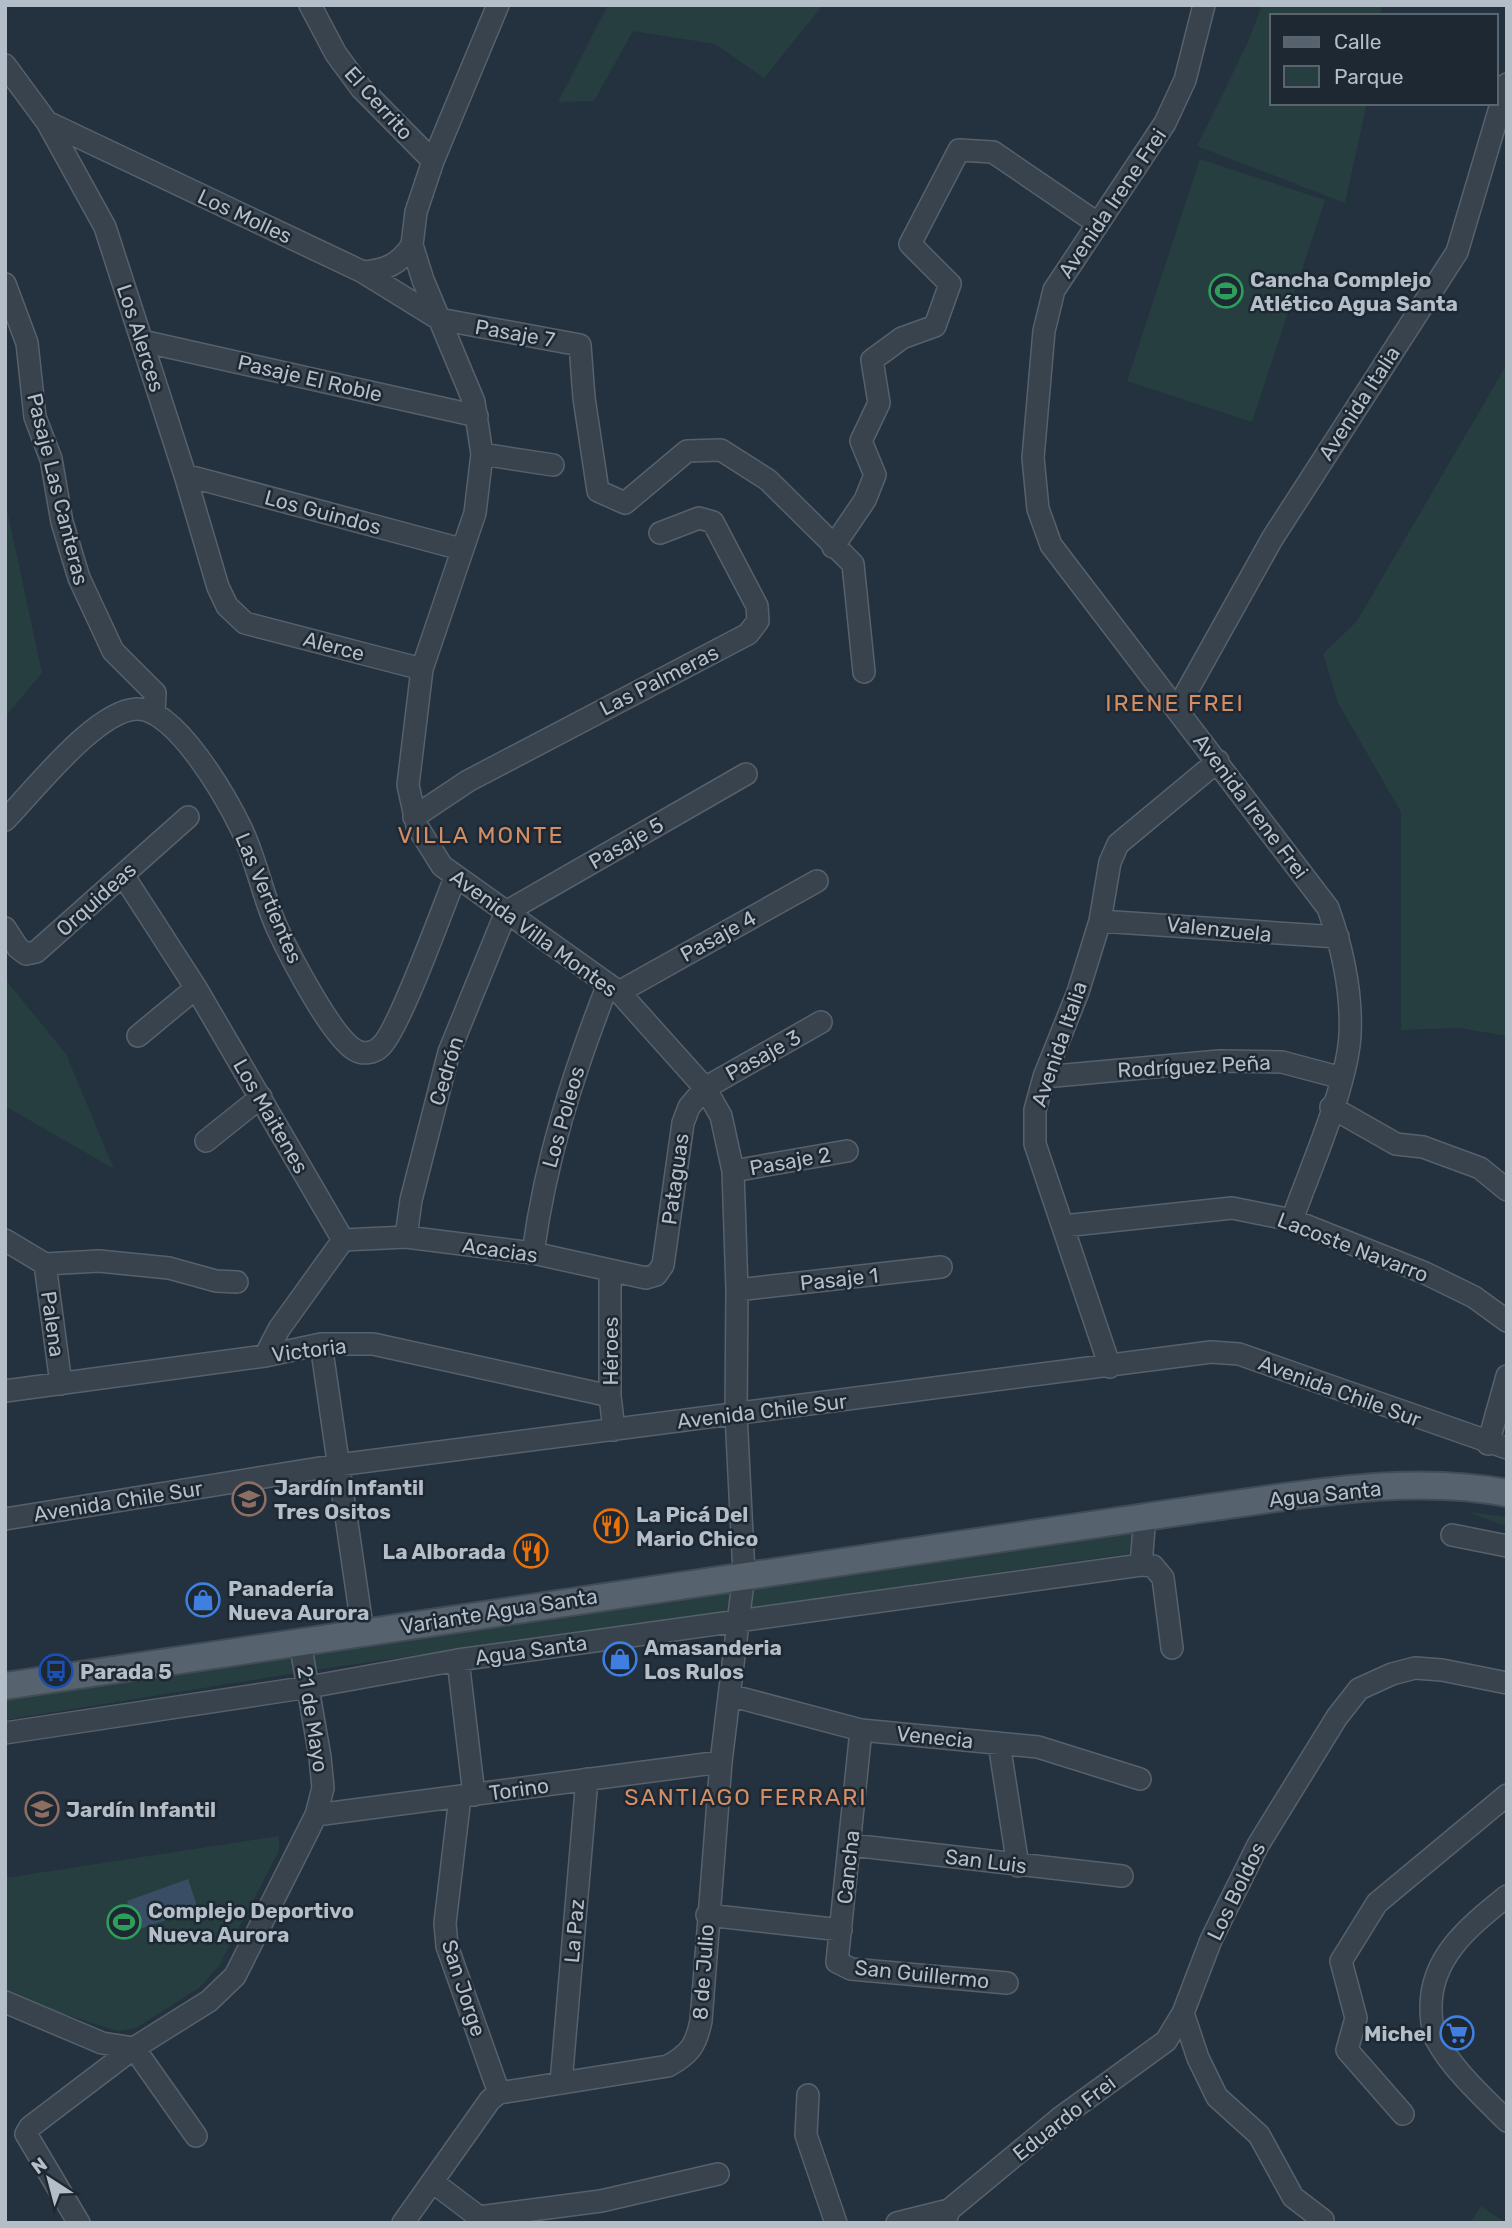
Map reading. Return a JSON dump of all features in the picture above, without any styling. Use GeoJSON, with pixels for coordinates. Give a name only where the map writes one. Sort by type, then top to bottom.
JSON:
{"type":"FeatureCollection","features":[{"type":"Feature","properties":{"kind":"main road","name":"Agua Santa"},"geometry":{"type":"LineString","coordinates":[[744,1574],[1144,1516],[1373,1488],[1457,1487],[1507,1493]]}},
{"type":"Feature","properties":{"kind":"main road","name":"Variante Agua Santa"},"geometry":{"type":"LineString","coordinates":[[5,1685],[744,1574]]}},
{"type":"Feature","properties":{"kind":"street","name":"El Cerrito"},"geometry":{"type":"LineString","coordinates":[[310,5],[336,54],[361,88],[433,161]]}},
{"type":"Feature","properties":{"kind":"street"},"geometry":{"type":"LineString","coordinates":[[363,272],[385,270],[406,255],[412,245],[416,212],[433,161],[498,5]]}},
{"type":"Feature","properties":{"kind":"street","name":"Avenida Irene Frei"},"geometry":{"type":"LineString","coordinates":[[1204,5],[1185,80],[1165,123],[1054,290],[1044,331],[1033,458],[1038,509],[1051,545],[1328,908],[1338,937],[1350,1004],[1350,1037],[1342,1077],[1292,1220]]}},
{"type":"Feature","properties":{"kind":"street","name":"Los Alerces"},"geometry":{"type":"LineString","coordinates":[[5,65],[47,122],[100,218],[185,475],[218,587],[227,606],[245,623]]}},
{"type":"Feature","properties":{"kind":"street","name":"Avenida Italia"},"geometry":{"type":"LineString","coordinates":[[1177,709],[1272,539],[1457,251],[1507,84]]}},
{"type":"Feature","properties":{"kind":"street","name":"Los Molles"},"geometry":{"type":"LineString","coordinates":[[47,122],[363,272],[439,319]]}},
{"type":"Feature","properties":{"kind":"street"},"geometry":{"type":"LineString","coordinates":[[864,672],[853,564],[833,547],[865,500],[875,475],[861,441],[879,403],[873,360],[902,338],[935,326],[950,284],[910,244],[959,150],[993,152],[1097,223]]}},
{"type":"Feature","properties":{"kind":"street","name":"Avenida Villa Montes"},"geometry":{"type":"LineString","coordinates":[[412,245],[439,319],[469,388],[477,416],[482,454],[479,495],[422,669],[408,769],[414,817],[431,851],[455,878],[613,988],[705,1088],[722,1116],[733,1171],[737,1290],[736,1414],[744,1574]]}},
{"type":"Feature","properties":{"kind":"street","name":"Pasaje Las Canteras"},"geometry":{"type":"LineString","coordinates":[[5,284],[27,343],[35,417],[51,459],[62,522],[79,578],[113,651],[155,693],[157,702],[154,714]]}},
{"type":"Feature","properties":{"kind":"street","name":"Pasaje 7"},"geometry":{"type":"LineString","coordinates":[[439,319],[580,345],[584,398],[598,491],[625,503],[687,451],[721,450],[768,480],[833,547]]}},
{"type":"Feature","properties":{"kind":"street","name":"Pasaje El Roble"},"geometry":{"type":"LineString","coordinates":[[142,341],[477,416]]}},
{"type":"Feature","properties":{"kind":"street"},"geometry":{"type":"LineString","coordinates":[[482,454],[553,465]]}},
{"type":"Feature","properties":{"kind":"street","name":"Los Guindos"},"geometry":{"type":"LineString","coordinates":[[185,475],[461,549]]}},
{"type":"Feature","properties":{"kind":"street","name":"Las Palmeras"},"geometry":{"type":"LineString","coordinates":[[414,817],[468,781],[748,634],[758,621],[757,606],[713,522],[699,518],[660,533]]}},
{"type":"Feature","properties":{"kind":"street","name":"Alerce"},"geometry":{"type":"LineString","coordinates":[[245,623],[422,669]]}},
{"type":"Feature","properties":{"kind":"street"},"geometry":{"type":"LineString","coordinates":[[5,820],[74,748],[105,722],[121,713],[139,709],[154,714]]}},
{"type":"Feature","properties":{"kind":"street","name":"Las Vertientes"},"geometry":{"type":"LineString","coordinates":[[154,714],[175,730],[220,789],[242,831],[277,928],[304,980],[356,1051],[370,1053],[382,1047],[397,1019],[455,878]]}},
{"type":"Feature","properties":{"kind":"street","name":"Avenida Italia"},"geometry":{"type":"LineString","coordinates":[[1110,1367],[1035,1143],[1035,1110],[1044,1077],[1078,992],[1100,921],[1110,862],[1118,844],[1218,761]]}},
{"type":"Feature","properties":{"kind":"street","name":"Pasaje 5"},"geometry":{"type":"LineString","coordinates":[[506,912],[746,774]]}},
{"type":"Feature","properties":{"kind":"street","name":"Orquideas"},"geometry":{"type":"LineString","coordinates":[[5,928],[18,948],[26,954],[36,952],[188,817]]}},
{"type":"Feature","properties":{"kind":"street","name":"Los Maitenes"},"geometry":{"type":"LineString","coordinates":[[123,875],[196,988],[343,1240]]}},
{"type":"Feature","properties":{"kind":"street","name":"Pasaje 4"},"geometry":{"type":"LineString","coordinates":[[613,988],[817,881]]}},
{"type":"Feature","properties":{"kind":"street","name":"Cedrón"},"geometry":{"type":"LineString","coordinates":[[406,1237],[411,1200],[449,1052],[506,912]]}},
{"type":"Feature","properties":{"kind":"street","name":"Valenzuela"},"geometry":{"type":"LineString","coordinates":[[1100,921],[1338,937]]}},
{"type":"Feature","properties":{"kind":"street"},"geometry":{"type":"LineString","coordinates":[[138,1036],[196,988]]}},
{"type":"Feature","properties":{"kind":"street","name":"Los Poleos"},"geometry":{"type":"LineString","coordinates":[[533,1253],[554,1140],[568,1088],[613,988]]}},
{"type":"Feature","properties":{"kind":"street","name":"Pasaje 3"},"geometry":{"type":"LineString","coordinates":[[705,1088],[821,1022]]}},
{"type":"Feature","properties":{"kind":"street","name":"Rodríguez Peña"},"geometry":{"type":"LineString","coordinates":[[1044,1077],[1219,1062],[1282,1062],[1342,1077]]}},
{"type":"Feature","properties":{"kind":"street","name":"Pataguas"},"geometry":{"type":"LineString","coordinates":[[656,1275],[663,1265],[683,1123],[689,1107],[705,1088]]}},
{"type":"Feature","properties":{"kind":"street"},"geometry":{"type":"LineString","coordinates":[[206,1141],[261,1097]]}},
{"type":"Feature","properties":{"kind":"street"},"geometry":{"type":"LineString","coordinates":[[1331,1107],[1385,1140],[1423,1147],[1480,1168],[1507,1190]]}},
{"type":"Feature","properties":{"kind":"street","name":"Pasaje 2"},"geometry":{"type":"LineString","coordinates":[[733,1171],[847,1151]]}},
{"type":"Feature","properties":{"kind":"street","name":"Lacoste Navarro"},"geometry":{"type":"LineString","coordinates":[[1063,1226],[1231,1208],[1292,1220],[1425,1273],[1474,1297],[1507,1321]]}},
{"type":"Feature","properties":{"kind":"street","name":"Acacias"},"geometry":{"type":"LineString","coordinates":[[343,1240],[406,1237],[533,1253],[646,1278],[656,1275]]}},
{"type":"Feature","properties":{"kind":"street"},"geometry":{"type":"LineString","coordinates":[[5,1240],[45,1264],[99,1261],[169,1268],[216,1281],[237,1282]]}},
{"type":"Feature","properties":{"kind":"street"},"geometry":{"type":"LineString","coordinates":[[265,1356],[279,1329],[343,1240]]}},
{"type":"Feature","properties":{"kind":"street","name":"Palena"},"geometry":{"type":"LineString","coordinates":[[45,1264],[61,1384]]}},
{"type":"Feature","properties":{"kind":"street","name":"Pasaje 1"},"geometry":{"type":"LineString","coordinates":[[737,1290],[941,1267]]}},
{"type":"Feature","properties":{"kind":"street","name":"Héroes"},"geometry":{"type":"LineString","coordinates":[[610,1272],[610,1396],[614,1430]]}},
{"type":"Feature","properties":{"kind":"street"},"geometry":{"type":"LineString","coordinates":[[321,1344],[363,1633]]}},
{"type":"Feature","properties":{"kind":"street","name":"Victoria"},"geometry":{"type":"LineString","coordinates":[[5,1391],[265,1356],[321,1344],[373,1344],[610,1396]]}},
{"type":"Feature","properties":{"kind":"street","name":"Avenida Chile Sur"},"geometry":{"type":"LineString","coordinates":[[5,1519],[338,1465],[1211,1352],[1239,1354],[1497,1446]]}},
{"type":"Feature","properties":{"kind":"street"},"geometry":{"type":"LineString","coordinates":[[1497,1446],[1507,1376]]}},
{"type":"Feature","properties":{"kind":"street"},"geometry":{"type":"LineString","coordinates":[[1144,1516],[1141,1565],[1153,1566],[1163,1578],[1172,1648]]}},
{"type":"Feature","properties":{"kind":"street"},"geometry":{"type":"LineString","coordinates":[[1452,1535],[1507,1546]]}},
{"type":"Feature","properties":{"kind":"street","name":"Agua Santa"},"geometry":{"type":"LineString","coordinates":[[5,1733],[309,1687],[458,1660],[736,1621],[786,1617],[1141,1565]]}},
{"type":"Feature","properties":{"kind":"street","name":"8 de Julio"},"geometry":{"type":"LineString","coordinates":[[499,2093],[668,2066],[685,2056],[695,2045],[701,2021],[721,1762],[736,1621],[744,1574]]}},
{"type":"Feature","properties":{"kind":"street","name":"21 de Mayo"},"geometry":{"type":"LineString","coordinates":[[79,2223],[26,2134],[30,2127],[134,2048],[209,2001],[235,1976],[316,1815],[323,1788],[300,1642]]}},
{"type":"Feature","properties":{"kind":"street","name":"San Jorge"},"geometry":{"type":"LineString","coordinates":[[458,1660],[467,1796],[445,1923],[447,1947],[499,2093]]}},
{"type":"Feature","properties":{"kind":"street","name":"Los Boldos"},"geometry":{"type":"LineString","coordinates":[[1183,2013],[1211,1940],[1258,1845],[1337,1717],[1359,1689],[1392,1674],[1415,1668],[1493,1678],[1507,1684]]}},
{"type":"Feature","properties":{"kind":"street","name":"Venecia"},"geometry":{"type":"LineString","coordinates":[[729,1695],[861,1730],[1051,1750],[1140,1779]]}},
{"type":"Feature","properties":{"kind":"street","name":"Cancha"},"geometry":{"type":"LineString","coordinates":[[837,1962],[861,1730]]}},
{"type":"Feature","properties":{"kind":"street"},"geometry":{"type":"LineString","coordinates":[[999,1743],[1018,1866]]}},
{"type":"Feature","properties":{"kind":"street","name":"Torino"},"geometry":{"type":"LineString","coordinates":[[316,1815],[721,1762]]}},
{"type":"Feature","properties":{"kind":"street","name":"La Paz"},"geometry":{"type":"LineString","coordinates":[[561,2084],[587,1779]]}},
{"type":"Feature","properties":{"kind":"street"},"geometry":{"type":"LineString","coordinates":[[1403,2114],[1347,2050],[1356,2018],[1341,1961],[1377,1903],[1507,1795]]}},
{"type":"Feature","properties":{"kind":"street","name":"San Luis"},"geometry":{"type":"LineString","coordinates":[[851,1845],[1122,1876]]}},
{"type":"Feature","properties":{"kind":"street"},"geometry":{"type":"LineString","coordinates":[[1507,1896],[1477,1920],[1439,1963],[1431,2001],[1436,2038],[1507,2121]]}},
{"type":"Feature","properties":{"kind":"street"},"geometry":{"type":"LineString","coordinates":[[708,1915],[841,1930]]}},
{"type":"Feature","properties":{"kind":"street","name":"San Guillermo"},"geometry":{"type":"LineString","coordinates":[[837,1962],[851,1969],[1007,1983]]}},
{"type":"Feature","properties":{"kind":"street"},"geometry":{"type":"LineString","coordinates":[[5,2002],[102,2043],[134,2048],[196,2136]]}},
{"type":"Feature","properties":{"kind":"street"},"geometry":{"type":"LineString","coordinates":[[1183,2013],[1198,2058],[1217,2097],[1259,2135],[1293,2197],[1323,2220]]}},
{"type":"Feature","properties":{"kind":"street","name":"Eduardo Frei"},"geometry":{"type":"LineString","coordinates":[[947,2216],[1059,2118],[1166,2041],[1183,2013]]}},
{"type":"Feature","properties":{"kind":"street"},"geometry":{"type":"LineString","coordinates":[[403,2223],[434,2183],[485,2107],[499,2093]]}},
{"type":"Feature","properties":{"kind":"street"},"geometry":{"type":"LineString","coordinates":[[808,2095],[806,2135],[836,2223]]}},
{"type":"Feature","properties":{"kind":"street"},"geometry":{"type":"LineString","coordinates":[[434,2183],[480,2217],[601,2201],[718,2174]]}},
{"type":"Feature","properties":{"kind":"street"},"geometry":{"type":"LineString","coordinates":[[897,2223],[947,2216]]}},
{"type":"Feature","properties":{"kind":"green space"},"geometry":{"type":"Polygon","coordinates":[[[608,5],[823,5],[764,78],[715,44],[633,31],[594,101],[558,102],[608,5]]]}},
{"type":"Feature","properties":{"kind":"green space"},"geometry":{"type":"Polygon","coordinates":[[[1262,5],[1381,5],[1381,14],[1270,14],[1270,105],[1367,105],[1345,203],[1197,146],[1248,42],[1262,5]]]}},
{"type":"Feature","properties":{"kind":"green space","name":"Cancha Complejo Atlético Agua Santa"},"geometry":{"type":"Polygon","coordinates":[[[1200,159],[1325,200],[1252,422],[1127,381],[1200,159]]]}},
{"type":"Feature","properties":{"kind":"green space"},"geometry":{"type":"Polygon","coordinates":[[[1507,364],[1507,1036],[1459,1028],[1401,1030],[1401,812],[1338,703],[1323,654],[1357,621],[1507,364]]]}},
{"type":"Feature","properties":{"kind":"green space"},"geometry":{"type":"Polygon","coordinates":[[[5,500],[42,673],[5,717],[5,500]]]}},
{"type":"Feature","properties":{"kind":"green space"},"geometry":{"type":"Polygon","coordinates":[[[5,979],[66,1054],[114,1169],[5,1106],[5,979]]]}},
{"type":"Feature","properties":{"kind":"green space"},"geometry":{"type":"Polygon","coordinates":[[[1468,1512],[1507,1517],[1507,1527],[1468,1512]]]}},
{"type":"Feature","properties":{"kind":"green space"},"geometry":{"type":"Polygon","coordinates":[[[1150,1514],[1141,1552],[314,1670],[5,1720],[5,1690],[1150,1514]]]}},
{"type":"Feature","properties":{"kind":"green space","name":"Complejo Deportivo Nueva Aurora"},"geometry":{"type":"Polygon","coordinates":[[[279,1836],[279,1851],[219,1966],[199,1988],[136,2028],[117,2031],[5,1995],[5,1878],[279,1836]]]}},
{"type":"Feature","properties":{"kind":"green space"},"geometry":{"type":"Polygon","coordinates":[[[1481,2206],[1506,2223],[1470,2223],[1481,2206]]]}},
{"type":"Feature","properties":{"kind":"water"},"geometry":{"type":"Polygon","coordinates":[[[188,1879],[198,1909],[137,1930],[127,1901],[188,1879]]]}},
{"type":"Feature","properties":{"kind":"place","name":"Cancha Complejo Atlético Agua Santa"},"geometry":{"type":"Point","coordinates":[1226,291]}},
{"type":"Feature","properties":{"kind":"place","name":"Jardín Infantil Tres Ositos"},"geometry":{"type":"Point","coordinates":[249,1499]}},
{"type":"Feature","properties":{"kind":"place","name":"La Picá Del Mario Chico"},"geometry":{"type":"Point","coordinates":[611,1526]}},
{"type":"Feature","properties":{"kind":"place","name":"La Alborada"},"geometry":{"type":"Point","coordinates":[531,1551]}},
{"type":"Feature","properties":{"kind":"place","name":"Panadería Nueva Aurora"},"geometry":{"type":"Point","coordinates":[203,1600]}},
{"type":"Feature","properties":{"kind":"place","name":"Amasanderia Los Rulos"},"geometry":{"type":"Point","coordinates":[620,1659]}},
{"type":"Feature","properties":{"kind":"place","name":"Parada 5"},"geometry":{"type":"Point","coordinates":[56,1671]}},
{"type":"Feature","properties":{"kind":"place","name":"Jardín Infantil"},"geometry":{"type":"Point","coordinates":[42,1809]}},
{"type":"Feature","properties":{"kind":"place","name":"Complejo Deportivo Nueva Aurora"},"geometry":{"type":"Point","coordinates":[124,1922]}},
{"type":"Feature","properties":{"kind":"place","name":"Michel"},"geometry":{"type":"Point","coordinates":[1457,2033]}},
{"type":"Feature","properties":{"kind":"district","name":"IRENE FREI"},"geometry":{"type":"Point","coordinates":[1175,703]}},
{"type":"Feature","properties":{"kind":"district","name":"VILLA MONTE"},"geometry":{"type":"Point","coordinates":[481,835]}},
{"type":"Feature","properties":{"kind":"district","name":"SANTIAGO FERRARI"},"geometry":{"type":"Point","coordinates":[746,1797]}}]}
